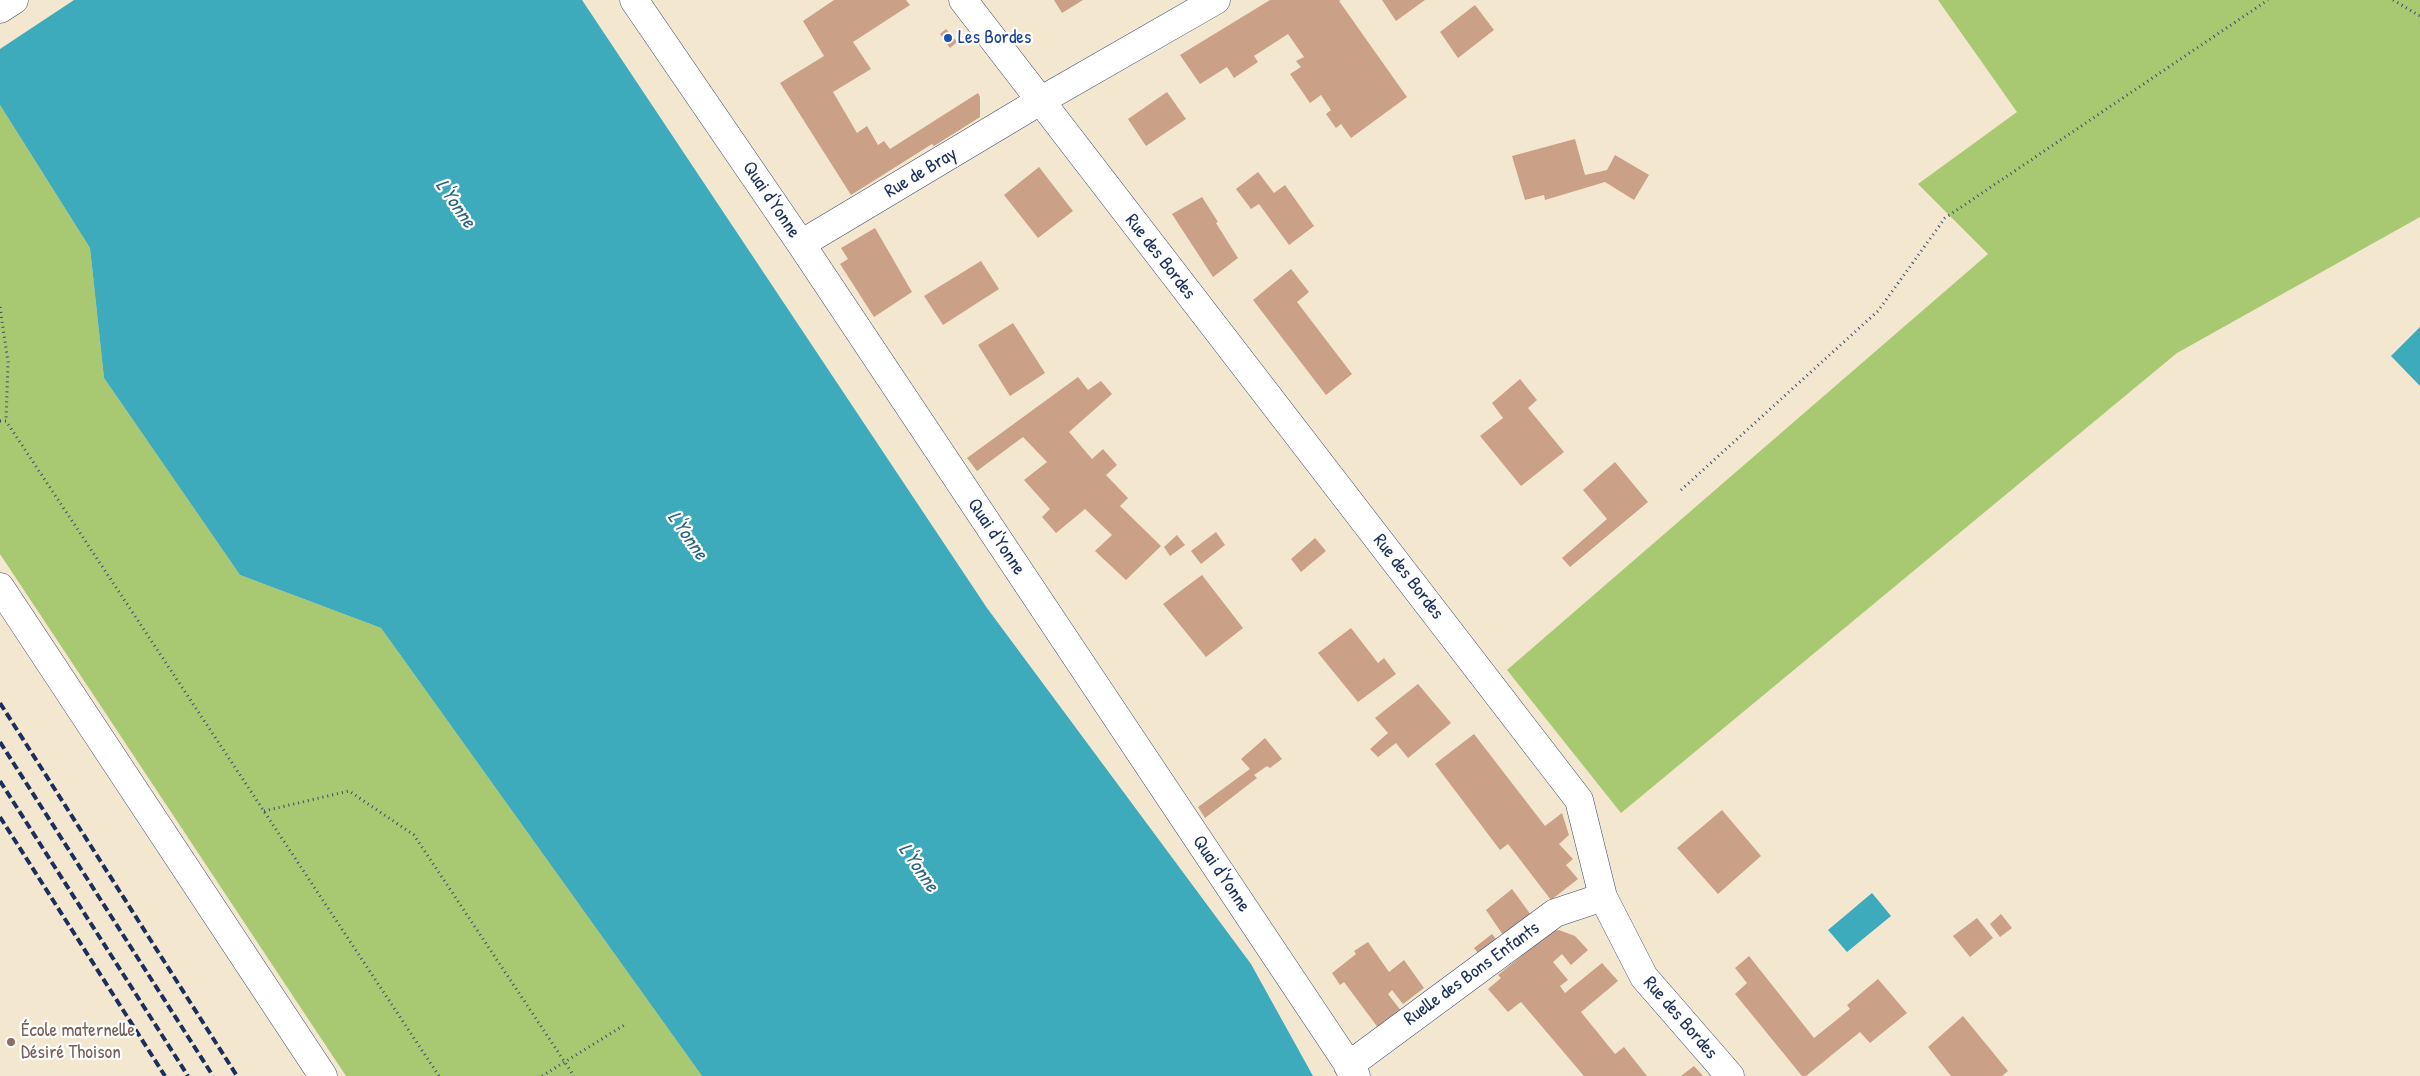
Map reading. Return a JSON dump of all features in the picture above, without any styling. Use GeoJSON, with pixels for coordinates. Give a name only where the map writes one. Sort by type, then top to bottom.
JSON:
{"type":"FeatureCollection","features":[{"type":"Feature","properties":{"kind":"street"},"geometry":{"type":"LineString","coordinates":[[0,9],[14,0]]}},
{"type":"Feature","properties":{"kind":"street","name":"Quai d'Yonne"},"geometry":{"type":"LineString","coordinates":[[634,0],[801,244],[1352,1071]]}},
{"type":"Feature","properties":{"kind":"street"},"geometry":{"type":"LineString","coordinates":[[963,0],[1040,101]]}},
{"type":"Feature","properties":{"kind":"street","name":"Rue de Bray"},"geometry":{"type":"LineString","coordinates":[[801,244],[1040,101],[1216,0]]}},
{"type":"Feature","properties":{"kind":"street","name":"Rue des Bordes"},"geometry":{"type":"LineString","coordinates":[[1040,101],[1579,800],[1603,897],[1644,977],[1730,1076]]}},
{"type":"Feature","properties":{"kind":"street"},"geometry":{"type":"LineString","coordinates":[[0,587],[323,1076]]}},
{"type":"Feature","properties":{"kind":"street","name":"Ruelle des Bons Enfants"},"geometry":{"type":"LineString","coordinates":[[1352,1071],[1555,913],[1603,897]]}},
{"type":"Feature","properties":{"kind":"path"},"geometry":{"type":"LineString","coordinates":[[1681,490],[1878,311],[1945,218],[2268,0]]}},
{"type":"Feature","properties":{"kind":"path"},"geometry":{"type":"LineString","coordinates":[[2393,0],[2420,16]]}},
{"type":"Feature","properties":{"kind":"path"},"geometry":{"type":"LineString","coordinates":[[0,307],[8,362],[6,421],[439,1076]]}},
{"type":"Feature","properties":{"kind":"path"},"geometry":{"type":"LineString","coordinates":[[0,422],[6,421]]}},
{"type":"Feature","properties":{"kind":"path"},"geometry":{"type":"LineString","coordinates":[[264,811],[349,792],[414,835],[574,1076]]}},
{"type":"Feature","properties":{"kind":"path"},"geometry":{"type":"LineString","coordinates":[[542,1076],[626,1024]]}},
{"type":"Feature","properties":{"kind":"green space"},"geometry":{"type":"Polygon","coordinates":[[[1938,0],[2420,0],[2420,217],[2177,353],[1621,813],[1507,670],[1988,254],[1918,184],[2017,112],[1938,0]]]}},
{"type":"Feature","properties":{"kind":"green space"},"geometry":{"type":"Polygon","coordinates":[[[0,105],[90,248],[104,378],[240,575],[381,628],[702,1076],[346,1076],[0,554],[0,105]]]}},
{"type":"Feature","properties":{"kind":"water","name":"L'Yonne"},"geometry":{"type":"Polygon","coordinates":[[[0,0],[582,0],[987,608],[1251,964],[1313,1076],[702,1076],[381,628],[240,575],[104,378],[90,248],[0,105],[0,0]]]}},
{"type":"Feature","properties":{"kind":"water"},"geometry":{"type":"Polygon","coordinates":[[[2420,327],[2420,386],[2391,356],[2420,327]]]}},
{"type":"Feature","properties":{"kind":"water"},"geometry":{"type":"Polygon","coordinates":[[[1872,893],[1891,916],[1847,952],[1828,930],[1872,893]]]}},
{"type":"Feature","properties":{"kind":"pier"},"geometry":{"type":"Polygon","coordinates":[[[0,0],[74,0],[0,49],[0,0]]]}},
{"type":"Feature","properties":{"kind":"building"},"geometry":{"type":"Polygon","coordinates":[[[834,0],[906,0],[910,5],[853,42],[871,69],[833,92],[857,133],[867,126],[878,145],[884,141],[890,149],[978,93],[980,97],[980,117],[934,146],[932,144],[851,195],[780,83],[824,56],[803,21],[834,0]]]}},
{"type":"Feature","properties":{"kind":"building"},"geometry":{"type":"Polygon","coordinates":[[[1054,0],[1083,0],[1062,13],[1054,0]]]}},
{"type":"Feature","properties":{"kind":"building"},"geometry":{"type":"Polygon","coordinates":[[[1270,0],[1341,0],[1339,1],[1407,97],[1351,138],[1341,124],[1336,128],[1326,114],[1331,110],[1321,95],[1310,103],[1290,74],[1301,67],[1296,61],[1304,57],[1288,34],[1254,56],[1258,62],[1234,78],[1227,67],[1200,84],[1180,55],[1270,0]]]}},
{"type":"Feature","properties":{"kind":"building"},"geometry":{"type":"Polygon","coordinates":[[[1382,0],[1425,0],[1396,21],[1382,0]]]}},
{"type":"Feature","properties":{"kind":"building"},"geometry":{"type":"Polygon","coordinates":[[[1475,5],[1494,30],[1458,58],[1440,32],[1475,5]]]}},
{"type":"Feature","properties":{"kind":"building"},"geometry":{"type":"Polygon","coordinates":[[[946,29],[957,42],[950,48],[940,34],[946,29]]]}},
{"type":"Feature","properties":{"kind":"building"},"geometry":{"type":"Polygon","coordinates":[[[1167,92],[1186,119],[1146,146],[1128,119],[1167,92]]]}},
{"type":"Feature","properties":{"kind":"building"},"geometry":{"type":"Polygon","coordinates":[[[1575,139],[1585,175],[1607,170],[1615,155],[1649,175],[1634,200],[1605,182],[1545,200],[1544,195],[1525,200],[1512,156],[1575,139]]]}},
{"type":"Feature","properties":{"kind":"building"},"geometry":{"type":"Polygon","coordinates":[[[1039,167],[1073,211],[1038,238],[1004,195],[1039,167]]]}},
{"type":"Feature","properties":{"kind":"building"},"geometry":{"type":"Polygon","coordinates":[[[1258,172],[1274,193],[1285,185],[1314,226],[1289,245],[1259,204],[1251,209],[1236,189],[1258,172]]]}},
{"type":"Feature","properties":{"kind":"building"},"geometry":{"type":"Polygon","coordinates":[[[1202,197],[1238,258],[1213,277],[1172,214],[1202,197]]]}},
{"type":"Feature","properties":{"kind":"building"},"geometry":{"type":"Polygon","coordinates":[[[875,228],[912,292],[874,317],[840,264],[848,259],[841,248],[875,228]]]}},
{"type":"Feature","properties":{"kind":"building"},"geometry":{"type":"Polygon","coordinates":[[[981,261],[999,289],[943,325],[924,296],[981,261]]]}},
{"type":"Feature","properties":{"kind":"building"},"geometry":{"type":"Polygon","coordinates":[[[1291,269],[1309,292],[1297,302],[1352,374],[1326,395],[1253,300],[1291,269]]]}},
{"type":"Feature","properties":{"kind":"building"},"geometry":{"type":"Polygon","coordinates":[[[1013,323],[1045,373],[1010,396],[978,345],[1013,323]]]}},
{"type":"Feature","properties":{"kind":"building"},"geometry":{"type":"Polygon","coordinates":[[[1078,377],[1088,390],[1101,381],[1112,394],[1069,432],[1092,459],[1103,449],[1117,465],[1106,475],[1128,498],[1120,506],[1161,546],[1126,580],[1095,551],[1112,535],[1085,509],[1056,533],[1042,517],[1050,509],[1024,480],[1047,462],[1023,437],[977,471],[967,458],[1078,377]]]}},
{"type":"Feature","properties":{"kind":"building"},"geometry":{"type":"Polygon","coordinates":[[[1520,379],[1537,400],[1528,408],[1564,452],[1521,486],[1480,436],[1503,418],[1492,403],[1520,379]]]}},
{"type":"Feature","properties":{"kind":"building"},"geometry":{"type":"Polygon","coordinates":[[[1615,462],[1648,502],[1570,567],[1562,558],[1607,519],[1583,490],[1615,462]]]}},
{"type":"Feature","properties":{"kind":"building"},"geometry":{"type":"Polygon","coordinates":[[[1216,532],[1225,545],[1201,564],[1191,551],[1216,532]]]}},
{"type":"Feature","properties":{"kind":"building"},"geometry":{"type":"Polygon","coordinates":[[[1177,535],[1185,545],[1170,556],[1164,547],[1177,535]]]}},
{"type":"Feature","properties":{"kind":"building"},"geometry":{"type":"Polygon","coordinates":[[[1315,538],[1326,551],[1301,572],[1291,559],[1315,538]]]}},
{"type":"Feature","properties":{"kind":"building"},"geometry":{"type":"Polygon","coordinates":[[[1202,575],[1243,628],[1206,657],[1163,604],[1202,575]]]}},
{"type":"Feature","properties":{"kind":"building"},"geometry":{"type":"Polygon","coordinates":[[[1351,628],[1378,663],[1384,658],[1396,674],[1358,702],[1318,653],[1351,628]]]}},
{"type":"Feature","properties":{"kind":"building"},"geometry":{"type":"Polygon","coordinates":[[[1418,684],[1451,723],[1408,758],[1396,743],[1378,757],[1370,749],[1388,733],[1375,718],[1418,684]]]}},
{"type":"Feature","properties":{"kind":"building"},"geometry":{"type":"Polygon","coordinates":[[[1474,734],[1545,826],[1562,813],[1569,835],[1559,844],[1573,859],[1566,865],[1578,879],[1551,900],[1508,844],[1500,850],[1435,764],[1474,734]]]}},
{"type":"Feature","properties":{"kind":"building"},"geometry":{"type":"Polygon","coordinates":[[[1265,738],[1282,759],[1270,768],[1267,766],[1254,775],[1257,778],[1205,818],[1198,807],[1250,769],[1241,759],[1265,738]]]}},
{"type":"Feature","properties":{"kind":"building"},"geometry":{"type":"Polygon","coordinates":[[[1722,810],[1761,856],[1718,894],[1677,848],[1722,810]]]}},
{"type":"Feature","properties":{"kind":"building"},"geometry":{"type":"Polygon","coordinates":[[[1512,889],[1531,915],[1503,935],[1486,910],[1512,889]]]}},
{"type":"Feature","properties":{"kind":"building"},"geometry":{"type":"Polygon","coordinates":[[[2001,914],[2012,928],[2000,937],[1990,924],[2001,914]]]}},
{"type":"Feature","properties":{"kind":"building"},"geometry":{"type":"Polygon","coordinates":[[[1977,918],[1993,938],[1970,957],[1953,936],[1977,918]]]}},
{"type":"Feature","properties":{"kind":"building"},"geometry":{"type":"Polygon","coordinates":[[[1559,930],[1575,936],[1588,950],[1571,965],[1562,954],[1553,962],[1568,980],[1560,986],[1565,993],[1602,963],[1618,981],[1581,1012],[1615,1054],[1624,1047],[1647,1076],[1584,1076],[1521,1002],[1508,1012],[1488,989],[1501,978],[1498,975],[1536,944],[1547,932],[1559,930]]]}},
{"type":"Feature","properties":{"kind":"building"},"geometry":{"type":"Polygon","coordinates":[[[1492,934],[1497,940],[1479,954],[1474,948],[1492,934]]]}},
{"type":"Feature","properties":{"kind":"building"},"geometry":{"type":"Polygon","coordinates":[[[1368,942],[1389,972],[1404,960],[1424,988],[1403,1004],[1392,990],[1388,994],[1402,1012],[1379,1029],[1344,982],[1340,985],[1332,973],[1356,954],[1354,951],[1368,942]]]}},
{"type":"Feature","properties":{"kind":"building"},"geometry":{"type":"Polygon","coordinates":[[[1749,956],[1814,1038],[1850,1009],[1847,1005],[1878,979],[1907,1013],[1870,1043],[1860,1032],[1806,1076],[1802,1076],[1735,994],[1747,983],[1735,968],[1749,956]]]}},
{"type":"Feature","properties":{"kind":"building"},"geometry":{"type":"Polygon","coordinates":[[[1963,1016],[2008,1071],[2002,1076],[1951,1076],[1928,1047],[1963,1016]]]}},
{"type":"Feature","properties":{"kind":"building"},"geometry":{"type":"Polygon","coordinates":[[[1694,1066],[1703,1076],[1681,1076],[1694,1066]]]}},
{"type":"Feature","properties":{"kind":"railway"},"geometry":{"type":"LineString","coordinates":[[0,703],[237,1076]]}},
{"type":"Feature","properties":{"kind":"railway"},"geometry":{"type":"LineString","coordinates":[[0,742],[213,1076]]}},
{"type":"Feature","properties":{"kind":"railway"},"geometry":{"type":"LineString","coordinates":[[0,781],[188,1076]]}},
{"type":"Feature","properties":{"kind":"railway"},"geometry":{"type":"LineString","coordinates":[[0,817],[165,1076]]}},
{"type":"Feature","properties":{"kind":"place","name":"Les Bordes"},"geometry":{"type":"Point","coordinates":[948,38]}},
{"type":"Feature","properties":{"kind":"place","name":"École maternelle Désiré Thoison"},"geometry":{"type":"Point","coordinates":[11,1042]}}]}
